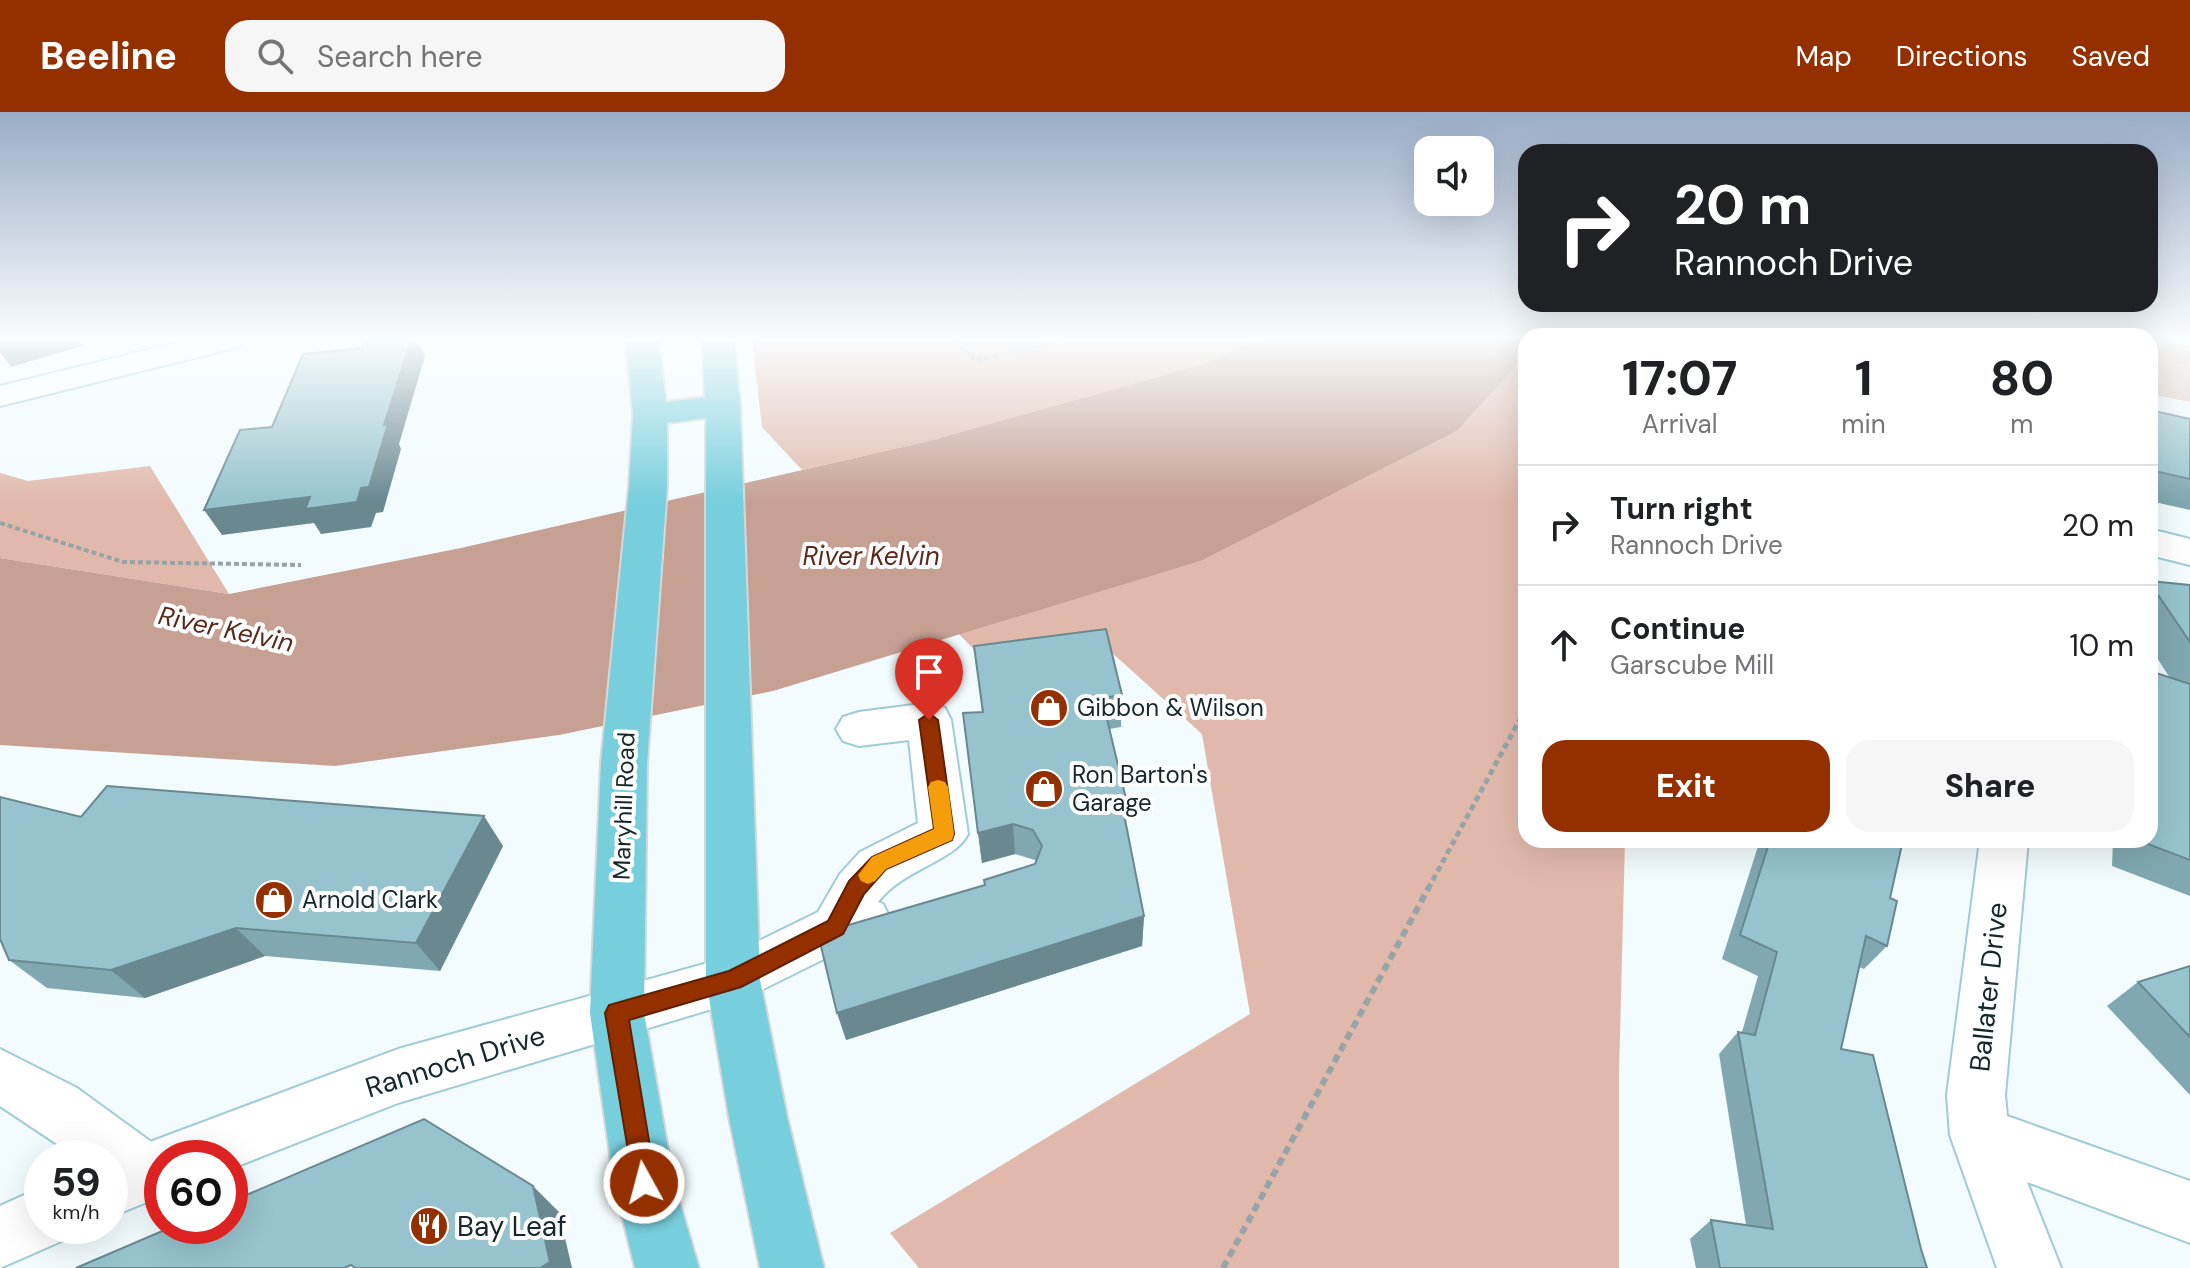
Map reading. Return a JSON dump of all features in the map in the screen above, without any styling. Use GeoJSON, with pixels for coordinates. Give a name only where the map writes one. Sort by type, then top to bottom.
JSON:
{"type":"FeatureCollection","features":[{"type":"Feature","properties":{"kind":"main road","name":"Maryhill Road"},"geometry":{"type":"LineString","coordinates":[[648,394],[648,487],[624,763],[617,1013],[644,1183],[667,1268]]}},
{"type":"Feature","properties":{"kind":"main road"},"geometry":{"type":"LineString","coordinates":[[722,394],[733,980],[758,1117],[792,1268]]}},
{"type":"Feature","properties":{"kind":"main road"},"geometry":{"type":"LineString","coordinates":[[650,415],[723,405]]}},
{"type":"Feature","properties":{"kind":"street"},"geometry":{"type":"LineString","coordinates":[[2158,544],[2190,552]]}},
{"type":"Feature","properties":{"kind":"street"},"geometry":{"type":"LineString","coordinates":[[836,928],[856,888],[879,863],[944,834],[929,720],[859,729]]}},
{"type":"Feature","properties":{"kind":"street","name":"Ballater Drive"},"geometry":{"type":"LineString","coordinates":[[2003,848],[1976,1095],[1979,1135],[2029,1268]]}},
{"type":"Feature","properties":{"kind":"street","name":"Rannoch Drive"},"geometry":{"type":"LineString","coordinates":[[229,1140],[365,1087],[733,980],[836,928],[911,907]]}},
{"type":"Feature","properties":{"kind":"street"},"geometry":{"type":"LineString","coordinates":[[0,1076],[33,1092],[144,1167]]}},
{"type":"Feature","properties":{"kind":"street"},"geometry":{"type":"LineString","coordinates":[[1979,1135],[2190,1212]]}},
{"type":"Feature","properties":{"kind":"street"},"geometry":{"type":"LineString","coordinates":[[0,1238],[24,1227]]}},
{"type":"Feature","properties":{"kind":"path"},"geometry":{"type":"LineString","coordinates":[[0,523],[123,562],[301,565]]}},
{"type":"Feature","properties":{"kind":"path"},"geometry":{"type":"LineString","coordinates":[[1223,1268],[1518,723]]}},
{"type":"Feature","properties":{"kind":"shaded area"},"geometry":{"type":"Polygon","coordinates":[[[758,394],[1097,394],[929,441],[802,470],[762,427],[758,394]]]}},
{"type":"Feature","properties":{"kind":"shaded area"},"geometry":{"type":"Polygon","coordinates":[[[1491,394],[1518,394],[1518,848],[1625,848],[1619,1073],[1619,1268],[919,1268],[890,1233],[1250,1014],[1202,734],[1090,633],[982,658],[959,634],[1201,561],[1457,431],[1491,394]]]}},
{"type":"Feature","properties":{"kind":"shaded area"},"geometry":{"type":"Polygon","coordinates":[[[2158,394],[2190,394],[2190,402],[2158,396],[2158,394]]]}},
{"type":"Feature","properties":{"kind":"shaded area"},"geometry":{"type":"Polygon","coordinates":[[[150,466],[229,594],[0,558],[0,473],[28,481],[150,466]]]}},
{"type":"Feature","properties":{"kind":"water","name":"River Kelvin"},"geometry":{"type":"Polygon","coordinates":[[[1097,394],[1491,394],[1457,431],[1201,561],[773,691],[559,735],[335,766],[0,745],[0,558],[229,594],[461,548],[929,441],[1097,394]]]}},
{"type":"Feature","properties":{"kind":"building"},"geometry":{"type":"Polygon","coordinates":[[[286,394],[394,394],[369,487],[361,488],[357,502],[305,509],[310,497],[204,510],[240,430],[272,427],[286,394]]]}},
{"type":"Feature","properties":{"kind":"building"},"geometry":{"type":"Polygon","coordinates":[[[2158,412],[2190,419],[2190,479],[2158,472],[2158,412]]]}},
{"type":"Feature","properties":{"kind":"building"},"geometry":{"type":"Polygon","coordinates":[[[2158,582],[2190,585],[2190,642],[2158,595],[2158,582]]]}},
{"type":"Feature","properties":{"kind":"building"},"geometry":{"type":"Polygon","coordinates":[[[1106,629],[1122,695],[1102,698],[1127,803],[1122,804],[1144,916],[837,1013],[818,934],[985,885],[984,880],[1035,864],[1042,846],[1033,830],[1013,824],[978,833],[963,713],[983,712],[974,646],[1106,629]]]}},
{"type":"Feature","properties":{"kind":"building"},"geometry":{"type":"Polygon","coordinates":[[[2158,674],[2190,684],[2190,860],[2158,848],[2158,674]]]}},
{"type":"Feature","properties":{"kind":"building","name":"Arnold Clark"},"geometry":{"type":"Polygon","coordinates":[[[107,786],[484,816],[416,943],[236,928],[111,970],[9,960],[0,939],[0,797],[81,817],[107,786]]]}},
{"type":"Feature","properties":{"kind":"building"},"geometry":{"type":"Polygon","coordinates":[[[1767,848],[1901,848],[1890,898],[1897,901],[1887,946],[1866,936],[1841,1049],[1873,1055],[1927,1268],[1720,1268],[1711,1220],[1773,1229],[1738,1032],[1755,1035],[1777,952],[1740,935],[1767,848]]]}},
{"type":"Feature","properties":{"kind":"building"},"geometry":{"type":"Polygon","coordinates":[[[2190,966],[2190,1037],[2138,982],[2190,966]]]}},
{"type":"Feature","properties":{"kind":"building"},"geometry":{"type":"Polygon","coordinates":[[[424,1119],[533,1186],[550,1262],[540,1268],[355,1268],[351,1265],[344,1268],[76,1268],[144,1239],[144,1244],[248,1244],[248,1194],[424,1119]]]}},
{"type":"Feature","properties":{"kind":"slow traffic"},"geometry":{"type":"LineString","coordinates":[[868,875],[879,863],[944,834],[938,787]]}},
{"type":"Feature","properties":{"kind":"place","name":"Gibbon & Wilson"},"geometry":{"type":"Point","coordinates":[1049,708]}},
{"type":"Feature","properties":{"kind":"place","name":"Ron Barton's Garage"},"geometry":{"type":"Point","coordinates":[1044,789]}},
{"type":"Feature","properties":{"kind":"place","name":"Arnold Clark"},"geometry":{"type":"Point","coordinates":[274,900]}},
{"type":"Feature","properties":{"kind":"place","name":"Bay Leaf"},"geometry":{"type":"Point","coordinates":[429,1226]}},
{"type":"Feature","properties":{"kind":"route"},"geometry":{"type":"LineString","coordinates":[[644,1183],[617,1013],[733,980],[836,928],[856,888],[879,863],[944,834],[929,720]]}}]}
